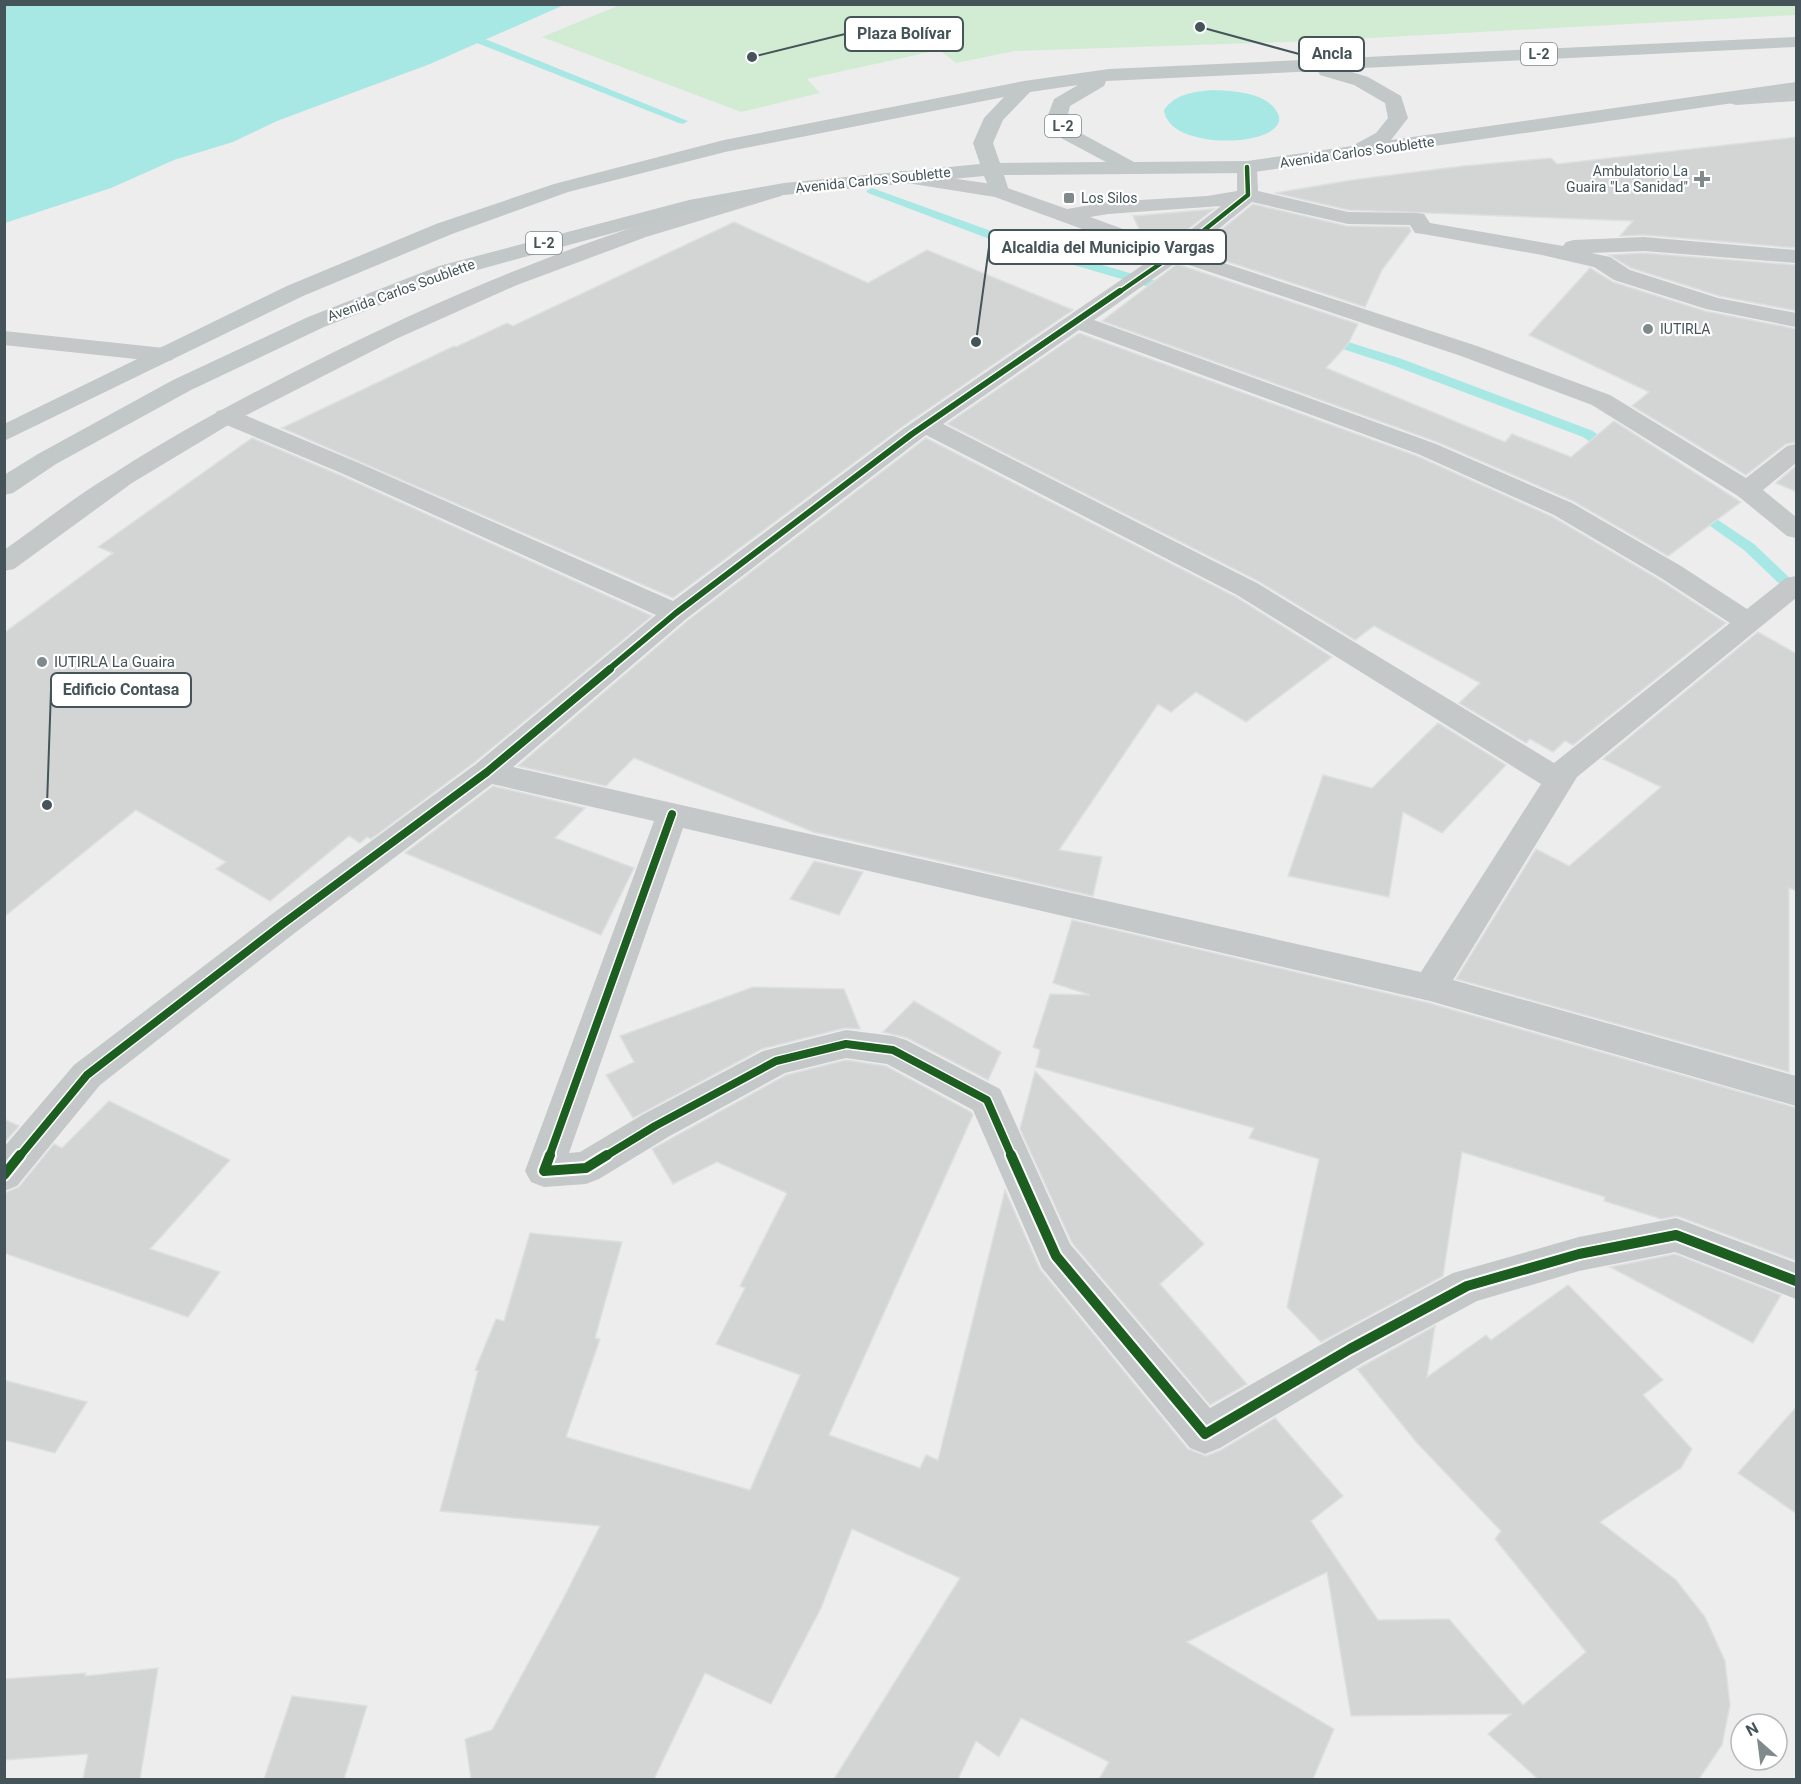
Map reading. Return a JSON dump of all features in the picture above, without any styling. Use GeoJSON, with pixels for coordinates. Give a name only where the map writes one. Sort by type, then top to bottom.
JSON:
{"type":"FeatureCollection","features":[{"type":"Feature","properties":{"kind":"main road","name":"L-2"},"geometry":{"type":"LineString","coordinates":[[4,434],[295,291],[444,229],[561,188],[724,146],[1024,87],[1109,75],[1797,42]]}},
{"type":"Feature","properties":{"kind":"main road","name":"L-2"},"geometry":{"type":"LineString","coordinates":[[1281,66],[1336,72],[1361,81],[1394,100],[1398,118],[1383,137],[1354,153]]}},
{"type":"Feature","properties":{"kind":"main road","name":"L-2"},"geometry":{"type":"LineString","coordinates":[[1109,75],[1061,104],[1057,118],[1068,134],[1131,167]]}},
{"type":"Feature","properties":{"kind":"main road"},"geometry":{"type":"LineString","coordinates":[[999,191],[983,143],[994,118],[1024,87]]}},
{"type":"Feature","properties":{"kind":"main road","name":"Avenida Carlos Soublette"},"geometry":{"type":"LineString","coordinates":[[4,487],[47,459],[182,385],[316,322],[447,271],[689,206],[784,189],[990,169],[1247,167],[1797,88]]}},
{"type":"Feature","properties":{"kind":"street"},"geometry":{"type":"LineString","coordinates":[[1710,101],[1797,95]]}},
{"type":"Feature","properties":{"kind":"street"},"geometry":{"type":"LineString","coordinates":[[1247,167],[1248,195]]}},
{"type":"Feature","properties":{"kind":"street"},"geometry":{"type":"LineString","coordinates":[[901,177],[999,191],[1173,255],[1210,265],[1469,351],[1601,400],[1747,490],[1797,530]]}},
{"type":"Feature","properties":{"kind":"street"},"geometry":{"type":"LineString","coordinates":[[4,563],[123,478],[226,416],[388,334],[509,280],[638,232],[784,189]]}},
{"type":"Feature","properties":{"kind":"street"},"geometry":{"type":"LineString","coordinates":[[4,1175],[87,1075],[284,923],[487,772],[676,613],[925,425],[1173,255],[1248,195]]}},
{"type":"Feature","properties":{"kind":"street"},"geometry":{"type":"LineString","coordinates":[[1065,216],[1108,208],[1207,202],[1248,195],[1348,218],[1416,219],[1423,228],[1542,248],[1602,262],[1622,275],[1714,304],[1797,320]]}},
{"type":"Feature","properties":{"kind":"street"},"geometry":{"type":"LineString","coordinates":[[1542,248],[1644,244],[1797,256]]}},
{"type":"Feature","properties":{"kind":"street"},"geometry":{"type":"LineString","coordinates":[[1076,321],[1427,449],[1542,499],[1661,566],[1748,622]]}},
{"type":"Feature","properties":{"kind":"street"},"geometry":{"type":"LineString","coordinates":[[4,338],[164,355]]}},
{"type":"Feature","properties":{"kind":"street"},"geometry":{"type":"LineString","coordinates":[[226,416],[350,468],[676,613]]}},
{"type":"Feature","properties":{"kind":"street"},"geometry":{"type":"LineString","coordinates":[[925,425],[1247,589],[1558,780]]}},
{"type":"Feature","properties":{"kind":"street"},"geometry":{"type":"LineString","coordinates":[[1747,490],[1797,451]]}},
{"type":"Feature","properties":{"kind":"street"},"geometry":{"type":"LineString","coordinates":[[1430,987],[1566,769],[1797,584]]}},
{"type":"Feature","properties":{"kind":"street"},"geometry":{"type":"LineString","coordinates":[[487,772],[1430,987],[1797,1091]]}},
{"type":"Feature","properties":{"kind":"street"},"geometry":{"type":"LineString","coordinates":[[672,814],[544,1171],[586,1168],[655,1126],[776,1061],[846,1044],[893,1050],[987,1100],[1056,1257],[1205,1434],[1350,1349],[1467,1286],[1579,1254],[1676,1236],[1797,1281]]}},
{"type":"Feature","properties":{"kind":"green space"},"geometry":{"type":"Polygon","coordinates":[[[1796,4],[1796,15],[1315,41],[1015,51],[956,63],[939,50],[807,79],[820,93],[741,112],[542,37],[620,5],[1796,4]]]}},
{"type":"Feature","properties":{"kind":"water"},"geometry":{"type":"Polygon","coordinates":[[[4,5],[564,5],[430,64],[277,121],[233,142],[174,160],[111,188],[5,223],[4,5]]]}},
{"type":"Feature","properties":{"kind":"water"},"geometry":{"type":"Polygon","coordinates":[[[1213,90],[1248,94],[1265,100],[1277,112],[1279,118],[1276,127],[1260,136],[1228,141],[1193,136],[1179,130],[1169,122],[1164,110],[1174,100],[1192,93],[1213,90]]]}},
{"type":"Feature","properties":{"kind":"building"},"geometry":{"type":"Polygon","coordinates":[[[1797,137],[1797,248],[1644,235],[1620,236],[1633,221],[1348,210],[1275,193],[1352,180],[1463,166],[1551,158],[1557,164],[1797,137]]]}},
{"type":"Feature","properties":{"kind":"building"},"geometry":{"type":"Polygon","coordinates":[[[1253,204],[1347,226],[1409,227],[1411,231],[1382,270],[1365,307],[1195,251],[1253,204]]]}},
{"type":"Feature","properties":{"kind":"building"},"geometry":{"type":"Polygon","coordinates":[[[1214,209],[1170,243],[1141,233],[1133,216],[1214,209]]]}},
{"type":"Feature","properties":{"kind":"building"},"geometry":{"type":"Polygon","coordinates":[[[734,222],[868,283],[927,250],[1073,310],[902,427],[673,598],[282,428],[454,346],[507,323],[513,326],[734,222]]]}},
{"type":"Feature","properties":{"kind":"building"},"geometry":{"type":"Polygon","coordinates":[[[1644,253],[1797,265],[1797,311],[1719,296],[1631,268],[1609,255],[1644,253]]]}},
{"type":"Feature","properties":{"kind":"building"},"geometry":{"type":"Polygon","coordinates":[[[1177,264],[1358,324],[1348,344],[1326,368],[1505,442],[1512,434],[1571,457],[1614,421],[1741,502],[1668,556],[1573,501],[1437,442],[1102,321],[1177,264]]]}},
{"type":"Feature","properties":{"kind":"building"},"geometry":{"type":"Polygon","coordinates":[[[1590,268],[1613,282],[1705,311],[1797,329],[1797,442],[1786,444],[1746,475],[1632,406],[1649,392],[1529,335],[1590,268]]]}},
{"type":"Feature","properties":{"kind":"building"},"geometry":{"type":"Polygon","coordinates":[[[1079,333],[1417,456],[1553,517],[1660,580],[1726,623],[1573,745],[1565,741],[1553,752],[1530,739],[1526,743],[1459,703],[1480,683],[1374,626],[1355,640],[1258,581],[947,424],[1079,333]]]}},
{"type":"Feature","properties":{"kind":"building"},"geometry":{"type":"Polygon","coordinates":[[[252,438],[340,475],[652,616],[475,762],[371,839],[367,837],[360,843],[349,836],[270,901],[216,869],[226,862],[136,810],[4,917],[4,633],[113,553],[98,547],[252,438]]]}},
{"type":"Feature","properties":{"kind":"building"},"geometry":{"type":"Polygon","coordinates":[[[926,438],[1236,597],[1332,657],[1246,722],[1196,692],[1171,712],[1158,704],[1059,850],[1102,857],[1093,896],[813,832],[634,758],[606,786],[518,766],[687,621],[926,438]]]}},
{"type":"Feature","properties":{"kind":"building"},"geometry":{"type":"Polygon","coordinates":[[[1797,465],[1797,492],[1776,483],[1797,465]]]}},
{"type":"Feature","properties":{"kind":"building"},"geometry":{"type":"Polygon","coordinates":[[[1758,632],[1797,654],[1797,891],[1789,888],[1789,1072],[1456,979],[1536,849],[1569,866],[1661,787],[1603,759],[1758,632]]]}},
{"type":"Feature","properties":{"kind":"building"},"geometry":{"type":"Polygon","coordinates":[[[1438,723],[1506,765],[1442,833],[1403,812],[1389,897],[1288,876],[1323,775],[1372,788],[1438,723]]]}},
{"type":"Feature","properties":{"kind":"building"},"geometry":{"type":"Polygon","coordinates":[[[493,786],[585,808],[555,838],[634,868],[601,935],[405,853],[493,786]]]}},
{"type":"Feature","properties":{"kind":"building"},"geometry":{"type":"Polygon","coordinates":[[[814,861],[863,872],[839,915],[790,899],[814,861]]]}},
{"type":"Feature","properties":{"kind":"building"},"geometry":{"type":"Polygon","coordinates":[[[1072,920],[1429,1003],[1797,1108],[1797,1261],[1677,1216],[1661,1219],[1604,1201],[1605,1197],[1462,1152],[1443,1276],[1321,1342],[1287,1307],[1319,1159],[1249,1138],[1254,1128],[1036,1067],[1040,1050],[1033,1047],[1050,994],[1090,995],[1053,983],[1072,920]]]}},
{"type":"Feature","properties":{"kind":"building"},"geometry":{"type":"Polygon","coordinates":[[[753,987],[844,989],[860,1029],[845,1028],[762,1049],[633,1118],[606,1075],[634,1062],[620,1036],[753,987]]]}},
{"type":"Feature","properties":{"kind":"building"},"geometry":{"type":"Polygon","coordinates":[[[914,1001],[1001,1052],[988,1080],[907,1038],[883,1032],[914,1001]]]}},
{"type":"Feature","properties":{"kind":"building"},"geometry":{"type":"Polygon","coordinates":[[[846,1060],[886,1066],[973,1115],[829,1435],[920,1468],[926,1455],[938,1460],[1005,1190],[1040,1269],[1188,1449],[1206,1456],[1221,1450],[1275,1418],[1343,1496],[1311,1521],[1378,1620],[1449,1619],[1523,1705],[1586,1652],[1495,1539],[1501,1531],[1417,1443],[1357,1369],[1435,1326],[1427,1377],[1486,1335],[1491,1340],[1568,1285],[1663,1380],[1643,1395],[1692,1449],[1681,1468],[1600,1522],[1676,1580],[1705,1617],[1725,1661],[1730,1705],[1722,1745],[1699,1779],[1538,1779],[1488,1734],[1511,1714],[1351,1716],[1327,1572],[1187,1642],[1334,1729],[1313,1779],[1099,1779],[1109,1762],[1021,1718],[999,1757],[976,1741],[958,1779],[834,1779],[960,1578],[852,1529],[821,1608],[771,1704],[705,1673],[654,1779],[471,1779],[465,1739],[492,1730],[600,1526],[440,1511],[478,1371],[475,1370],[496,1319],[504,1321],[530,1233],[622,1242],[595,1338],[600,1339],[566,1437],[750,1490],[800,1375],[716,1344],[745,1288],[740,1286],[787,1193],[717,1162],[673,1184],[652,1149],[786,1075],[846,1060]]]}},
{"type":"Feature","properties":{"kind":"building"},"geometry":{"type":"Polygon","coordinates":[[[1035,1071],[1204,1244],[1160,1284],[1247,1384],[1210,1405],[1072,1243],[1020,1129],[1035,1071]]]}},
{"type":"Feature","properties":{"kind":"building"},"geometry":{"type":"Polygon","coordinates":[[[109,1101],[230,1160],[150,1249],[220,1272],[188,1317],[4,1253],[4,1193],[19,1187],[54,1144],[62,1148],[109,1101]]]}},
{"type":"Feature","properties":{"kind":"building"},"geometry":{"type":"Polygon","coordinates":[[[4,1119],[19,1126],[4,1143],[4,1119]]]}},
{"type":"Feature","properties":{"kind":"building"},"geometry":{"type":"Polygon","coordinates":[[[1675,1254],[1781,1295],[1753,1343],[1610,1267],[1675,1254]]]}},
{"type":"Feature","properties":{"kind":"building"},"geometry":{"type":"Polygon","coordinates":[[[4,1380],[87,1402],[55,1453],[4,1440],[4,1380]]]}},
{"type":"Feature","properties":{"kind":"building"},"geometry":{"type":"Polygon","coordinates":[[[1797,1406],[1797,1514],[1738,1473],[1797,1406]]]}},
{"type":"Feature","properties":{"kind":"building"},"geometry":{"type":"Polygon","coordinates":[[[158,1668],[140,1779],[83,1779],[88,1754],[4,1760],[4,1679],[86,1673],[85,1676],[158,1668]]]}},
{"type":"Feature","properties":{"kind":"building"},"geometry":{"type":"Polygon","coordinates":[[[292,1696],[367,1706],[344,1779],[264,1779],[292,1696]]]}},
{"type":"Feature","properties":{"kind":"waterway"},"geometry":{"type":"LineString","coordinates":[[481,41],[683,121]]}},
{"type":"Feature","properties":{"kind":"waterway"},"geometry":{"type":"LineString","coordinates":[[872,191],[1012,243],[1174,290]]}},
{"type":"Feature","properties":{"kind":"waterway"},"geometry":{"type":"LineString","coordinates":[[1323,338],[1397,362],[1588,434],[1612,451]]}},
{"type":"Feature","properties":{"kind":"waterway"},"geometry":{"type":"LineString","coordinates":[[1694,508],[1749,547],[1796,592]]}},
{"type":"Feature","properties":{"kind":"cycle path"},"geometry":{"type":"LineString","coordinates":[[4,1175],[87,1075],[284,923],[487,772],[676,613],[912,434],[1173,255],[1248,195],[1247,167]]}},
{"type":"Feature","properties":{"kind":"cycle path"},"geometry":{"type":"LineString","coordinates":[[672,814],[544,1171],[586,1168],[655,1126],[776,1061],[846,1044],[893,1050],[987,1100],[1056,1256],[1205,1434],[1350,1349],[1467,1286],[1579,1254],[1676,1235],[1796,1281]]}},
{"type":"Feature","properties":{"kind":"place","name":"Ancla"},"geometry":{"type":"Point","coordinates":[1200,27]}},
{"type":"Feature","properties":{"kind":"place","name":"Plaza Bolívar"},"geometry":{"type":"Point","coordinates":[752,57]}},
{"type":"Feature","properties":{"kind":"place","name":"Ambulatorio La Guaira \"La Sanidad\""},"geometry":{"type":"Point","coordinates":[1702,179]}},
{"type":"Feature","properties":{"kind":"place","name":"Los Silos"},"geometry":{"type":"Point","coordinates":[1069,198]}},
{"type":"Feature","properties":{"kind":"place","name":"IUTIRLA"},"geometry":{"type":"Point","coordinates":[1648,329]}},
{"type":"Feature","properties":{"kind":"place","name":"Alcaldia del Municipio Vargas"},"geometry":{"type":"Point","coordinates":[976,342]}},
{"type":"Feature","properties":{"kind":"place","name":"IUTIRLA La Guaira"},"geometry":{"type":"Point","coordinates":[42,662]}},
{"type":"Feature","properties":{"kind":"place","name":"Edificio Contasa"},"geometry":{"type":"Point","coordinates":[47,805]}}]}
